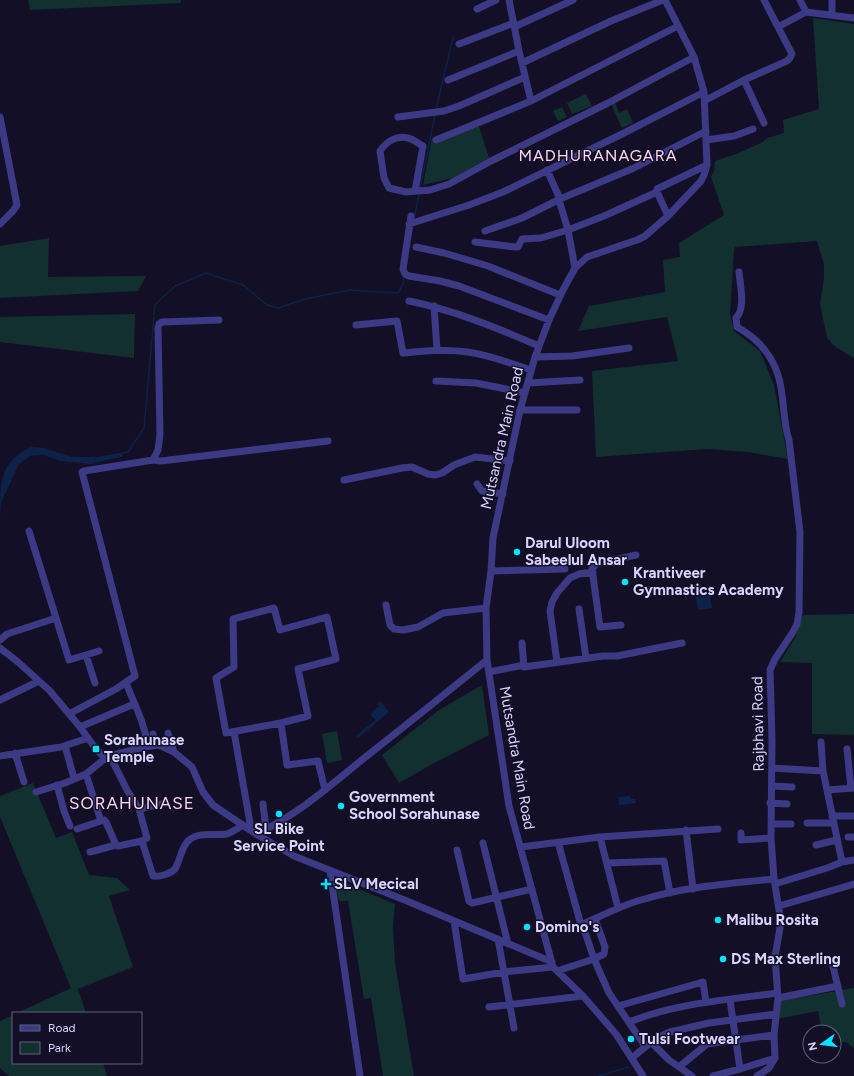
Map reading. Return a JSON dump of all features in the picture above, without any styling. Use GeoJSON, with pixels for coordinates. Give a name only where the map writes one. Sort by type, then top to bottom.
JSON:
{"type":"FeatureCollection","features":[{"type":"Feature","properties":{"kind":"street"},"geometry":{"type":"LineString","coordinates":[[477,9],[496,0]]}},
{"type":"Feature","properties":{"kind":"street"},"geometry":{"type":"LineString","coordinates":[[509,0],[531,101]]}},
{"type":"Feature","properties":{"kind":"street"},"geometry":{"type":"LineString","coordinates":[[459,44],[514,25],[573,0]]}},
{"type":"Feature","properties":{"kind":"street"},"geometry":{"type":"LineString","coordinates":[[522,63],[611,21],[664,0]]}},
{"type":"Feature","properties":{"kind":"street","name":"Mutsandra Main Road"},"geometry":{"type":"LineString","coordinates":[[554,967],[509,806],[487,660],[486,608],[491,571],[493,538],[530,370],[560,295],[575,268],[583,260],[595,253],[645,236],[668,216],[701,181],[704,175],[706,165],[706,100],[694,57],[664,0]]}},
{"type":"Feature","properties":{"kind":"street"},"geometry":{"type":"LineString","coordinates":[[706,100],[790,58],[792,54],[764,0]]}},
{"type":"Feature","properties":{"kind":"street"},"geometry":{"type":"LineString","coordinates":[[800,0],[806,12]]}},
{"type":"Feature","properties":{"kind":"street"},"geometry":{"type":"LineString","coordinates":[[832,0],[832,15]]}},
{"type":"Feature","properties":{"kind":"street"},"geometry":{"type":"LineString","coordinates":[[778,27],[806,12],[854,18]]}},
{"type":"Feature","properties":{"kind":"street"},"geometry":{"type":"LineString","coordinates":[[436,140],[531,101],[678,26]]}},
{"type":"Feature","properties":{"kind":"street"},"geometry":{"type":"LineString","coordinates":[[448,80],[519,51]]}},
{"type":"Feature","properties":{"kind":"street"},"geometry":{"type":"LineString","coordinates":[[415,191],[423,146],[408,138],[395,138],[385,144],[380,151],[384,178],[389,188],[406,192],[430,190],[450,184],[491,161],[694,57]]}},
{"type":"Feature","properties":{"kind":"street"},"geometry":{"type":"LineString","coordinates":[[398,117],[444,111],[460,106],[525,77]]}},
{"type":"Feature","properties":{"kind":"street"},"geometry":{"type":"LineString","coordinates":[[744,80],[764,123]]}},
{"type":"Feature","properties":{"kind":"street"},"geometry":{"type":"LineString","coordinates":[[409,224],[469,205],[503,192],[704,92]]}},
{"type":"Feature","properties":{"kind":"street"},"geometry":{"type":"LineString","coordinates":[[0,117],[17,205],[0,224]]}},
{"type":"Feature","properties":{"kind":"street"},"geometry":{"type":"LineString","coordinates":[[706,140],[734,136],[753,129]]}},
{"type":"Feature","properties":{"kind":"street"},"geometry":{"type":"LineString","coordinates":[[485,231],[522,218],[634,168],[706,131]]}},
{"type":"Feature","properties":{"kind":"street"},"geometry":{"type":"LineString","coordinates":[[475,242],[515,248],[518,247],[522,239],[542,238],[604,216],[657,192],[657,189],[706,165]]}},
{"type":"Feature","properties":{"kind":"street"},"geometry":{"type":"LineString","coordinates":[[547,170],[560,200],[568,230],[575,268]]}},
{"type":"Feature","properties":{"kind":"street"},"geometry":{"type":"LineString","coordinates":[[657,192],[668,216]]}},
{"type":"Feature","properties":{"kind":"street"},"geometry":{"type":"LineString","coordinates":[[411,216],[403,268],[405,274],[459,286],[549,320]]}},
{"type":"Feature","properties":{"kind":"street"},"geometry":{"type":"LineString","coordinates":[[416,247],[444,253],[488,266],[560,295]]}},
{"type":"Feature","properties":{"kind":"street","name":"Rajbhavi Road"},"geometry":{"type":"LineString","coordinates":[[738,272],[741,302],[740,314],[736,318],[737,327],[759,342],[766,350],[778,375],[786,430],[789,440],[800,532],[799,613],[797,624],[775,659],[770,670],[772,768],[770,803],[772,824],[771,838],[781,922],[775,957],[778,996],[774,1035],[775,1058]]}},
{"type":"Feature","properties":{"kind":"street"},"geometry":{"type":"LineString","coordinates":[[409,301],[434,306],[488,324],[539,346]]}},
{"type":"Feature","properties":{"kind":"street"},"geometry":{"type":"LineString","coordinates":[[434,306],[437,350]]}},
{"type":"Feature","properties":{"kind":"street"},"geometry":{"type":"LineString","coordinates":[[153,460],[158,450],[160,434],[159,324],[162,322],[219,320]]}},
{"type":"Feature","properties":{"kind":"street"},"geometry":{"type":"LineString","coordinates":[[356,325],[397,320],[403,353],[437,350],[468,352],[530,370]]}},
{"type":"Feature","properties":{"kind":"street"},"geometry":{"type":"LineString","coordinates":[[535,357],[572,356],[630,348]]}},
{"type":"Feature","properties":{"kind":"street"},"geometry":{"type":"LineString","coordinates":[[528,383],[580,380]]}},
{"type":"Feature","properties":{"kind":"street"},"geometry":{"type":"LineString","coordinates":[[436,381],[476,383],[525,394]]}},
{"type":"Feature","properties":{"kind":"street"},"geometry":{"type":"LineString","coordinates":[[520,410],[577,410]]}},
{"type":"Feature","properties":{"kind":"street"},"geometry":{"type":"LineString","coordinates":[[69,714],[126,683],[135,676],[82,472],[153,460],[161,461],[328,441]]}},
{"type":"Feature","properties":{"kind":"street"},"geometry":{"type":"LineString","coordinates":[[344,480],[402,468],[412,468],[435,475],[474,457],[510,461]]}},
{"type":"Feature","properties":{"kind":"street"},"geometry":{"type":"LineString","coordinates":[[477,484],[482,490],[503,494]]}},
{"type":"Feature","properties":{"kind":"street"},"geometry":{"type":"LineString","coordinates":[[29,531],[69,660],[99,651]]}},
{"type":"Feature","properties":{"kind":"street"},"geometry":{"type":"LineString","coordinates":[[621,624],[600,627],[592,569],[596,564],[636,555]]}},
{"type":"Feature","properties":{"kind":"street"},"geometry":{"type":"LineString","coordinates":[[491,571],[565,569]]}},
{"type":"Feature","properties":{"kind":"street"},"geometry":{"type":"LineString","coordinates":[[557,662],[550,611],[552,602],[557,593],[570,578],[579,574],[592,572]]}},
{"type":"Feature","properties":{"kind":"street"},"geometry":{"type":"LineString","coordinates":[[386,605],[390,624],[394,629],[403,630],[418,627],[443,613],[486,608]]}},
{"type":"Feature","properties":{"kind":"street"},"geometry":{"type":"LineString","coordinates":[[274,608],[280,630],[327,617],[336,660],[298,669],[308,716],[234,732],[226,732],[216,678],[234,667],[232,619],[274,608]]}},
{"type":"Feature","properties":{"kind":"street"},"geometry":{"type":"LineString","coordinates":[[579,609],[586,658]]}},
{"type":"Feature","properties":{"kind":"street"},"geometry":{"type":"LineString","coordinates":[[0,640],[7,634],[56,618]]}},
{"type":"Feature","properties":{"kind":"street"},"geometry":{"type":"LineString","coordinates":[[522,643],[524,668],[586,658],[617,656],[682,643]]}},
{"type":"Feature","properties":{"kind":"street"},"geometry":{"type":"LineString","coordinates":[[0,648],[50,691],[103,756],[159,745],[174,752],[192,767],[203,792],[213,805],[256,834],[294,856],[407,901],[508,944],[554,967],[583,996],[616,1034],[643,1076]]}},
{"type":"Feature","properties":{"kind":"street"},"geometry":{"type":"LineString","coordinates":[[86,655],[95,683]]}},
{"type":"Feature","properties":{"kind":"street"},"geometry":{"type":"LineString","coordinates":[[256,834],[285,819],[324,790],[487,660]]}},
{"type":"Feature","properties":{"kind":"street"},"geometry":{"type":"LineString","coordinates":[[489,672],[524,665]]}},
{"type":"Feature","properties":{"kind":"street"},"geometry":{"type":"LineString","coordinates":[[0,700],[39,681]]}},
{"type":"Feature","properties":{"kind":"street"},"geometry":{"type":"LineString","coordinates":[[126,683],[152,746]]}},
{"type":"Feature","properties":{"kind":"street"},"geometry":{"type":"LineString","coordinates":[[80,726],[134,704]]}},
{"type":"Feature","properties":{"kind":"street"},"geometry":{"type":"LineString","coordinates":[[281,723],[287,765],[318,761],[324,790]]}},
{"type":"Feature","properties":{"kind":"street"},"geometry":{"type":"LineString","coordinates":[[142,841],[153,876],[158,877],[175,870],[188,842],[193,838],[206,834],[226,834],[246,827],[250,823],[234,732]]}},
{"type":"Feature","properties":{"kind":"street"},"geometry":{"type":"LineString","coordinates":[[168,733],[174,752]]}},
{"type":"Feature","properties":{"kind":"street"},"geometry":{"type":"LineString","coordinates":[[152,746],[153,734]]}},
{"type":"Feature","properties":{"kind":"street"},"geometry":{"type":"LineString","coordinates":[[0,756],[65,746],[88,738]]}},
{"type":"Feature","properties":{"kind":"street"},"geometry":{"type":"LineString","coordinates":[[821,742],[823,771],[842,862]]}},
{"type":"Feature","properties":{"kind":"street"},"geometry":{"type":"LineString","coordinates":[[65,746],[74,778]]}},
{"type":"Feature","properties":{"kind":"street"},"geometry":{"type":"LineString","coordinates":[[827,790],[852,788],[847,749]]}},
{"type":"Feature","properties":{"kind":"street"},"geometry":{"type":"LineString","coordinates":[[15,753],[24,782]]}},
{"type":"Feature","properties":{"kind":"street"},"geometry":{"type":"LineString","coordinates":[[36,792],[86,774],[108,756]]}},
{"type":"Feature","properties":{"kind":"street"},"geometry":{"type":"LineString","coordinates":[[90,852],[116,845],[120,846],[146,840],[147,836],[139,809],[108,756]]}},
{"type":"Feature","properties":{"kind":"street"},"geometry":{"type":"LineString","coordinates":[[772,768],[823,771]]}},
{"type":"Feature","properties":{"kind":"street"},"geometry":{"type":"LineString","coordinates":[[86,774],[100,818]]}},
{"type":"Feature","properties":{"kind":"street"},"geometry":{"type":"LineString","coordinates":[[57,785],[64,811],[73,828],[105,821],[116,845]]}},
{"type":"Feature","properties":{"kind":"street"},"geometry":{"type":"LineString","coordinates":[[772,786],[792,787]]}},
{"type":"Feature","properties":{"kind":"street"},"geometry":{"type":"LineString","coordinates":[[139,809],[166,803]]}},
{"type":"Feature","properties":{"kind":"street"},"geometry":{"type":"LineString","coordinates":[[770,803],[787,804]]}},
{"type":"Feature","properties":{"kind":"street"},"geometry":{"type":"LineString","coordinates":[[263,804],[266,830]]}},
{"type":"Feature","properties":{"kind":"street"},"geometry":{"type":"LineString","coordinates":[[807,823],[854,816]]}},
{"type":"Feature","properties":{"kind":"street"},"geometry":{"type":"LineString","coordinates":[[772,824],[791,824]]}},
{"type":"Feature","properties":{"kind":"street"},"geometry":{"type":"LineString","coordinates":[[521,847],[600,837],[662,834],[686,830],[718,829]]}},
{"type":"Feature","properties":{"kind":"street"},"geometry":{"type":"LineString","coordinates":[[686,830],[693,889]]}},
{"type":"Feature","properties":{"kind":"street"},"geometry":{"type":"LineString","coordinates":[[741,833],[741,840],[771,838]]}},
{"type":"Feature","properties":{"kind":"street"},"geometry":{"type":"LineString","coordinates":[[600,837],[618,908]]}},
{"type":"Feature","properties":{"kind":"street"},"geometry":{"type":"LineString","coordinates":[[816,845],[837,840]]}},
{"type":"Feature","properties":{"kind":"street"},"geometry":{"type":"LineString","coordinates":[[558,842],[581,925],[608,993],[629,1022],[648,1044],[692,1076]]}},
{"type":"Feature","properties":{"kind":"street"},"geometry":{"type":"LineString","coordinates":[[483,843],[508,944]]}},
{"type":"Feature","properties":{"kind":"street"},"geometry":{"type":"LineString","coordinates":[[457,850],[469,901],[475,902],[532,889]]}},
{"type":"Feature","properties":{"kind":"street"},"geometry":{"type":"LineString","coordinates":[[581,925],[608,912],[639,900],[693,889],[775,881],[854,860]]}},
{"type":"Feature","properties":{"kind":"street"},"geometry":{"type":"LineString","coordinates":[[607,864],[664,861],[670,893]]}},
{"type":"Feature","properties":{"kind":"street"},"geometry":{"type":"LineString","coordinates":[[330,871],[360,1076]]}},
{"type":"Feature","properties":{"kind":"street"},"geometry":{"type":"LineString","coordinates":[[778,906],[854,884]]}},
{"type":"Feature","properties":{"kind":"street"},"geometry":{"type":"LineString","coordinates":[[454,921],[463,980],[504,972],[554,967],[594,959],[604,954],[605,947],[595,919]]}},
{"type":"Feature","properties":{"kind":"street"},"geometry":{"type":"LineString","coordinates":[[498,940],[514,1028]]}},
{"type":"Feature","properties":{"kind":"street"},"geometry":{"type":"LineString","coordinates":[[832,962],[842,1004]]}},
{"type":"Feature","properties":{"kind":"street"},"geometry":{"type":"LineString","coordinates":[[618,1006],[703,982],[706,1002]]}},
{"type":"Feature","properties":{"kind":"street"},"geometry":{"type":"LineString","coordinates":[[629,1022],[646,1016],[706,1002],[778,996],[838,986]]}},
{"type":"Feature","properties":{"kind":"street"},"geometry":{"type":"LineString","coordinates":[[489,1007],[583,996]]}},
{"type":"Feature","properties":{"kind":"street"},"geometry":{"type":"LineString","coordinates":[[730,1000],[740,1069]]}},
{"type":"Feature","properties":{"kind":"street"},"geometry":{"type":"LineString","coordinates":[[632,1058],[648,1044],[670,1032],[709,1023],[776,1014]]}},
{"type":"Feature","properties":{"kind":"street"},"geometry":{"type":"LineString","coordinates":[[679,1067],[705,1044],[774,1035]]}},
{"type":"Feature","properties":{"kind":"street"},"geometry":{"type":"LineString","coordinates":[[713,1076],[775,1058]]}},
{"type":"Feature","properties":{"kind":"street"},"geometry":{"type":"LineString","coordinates":[[757,1076],[769,1068],[775,1058]]}},
{"type":"Feature","properties":{"kind":"green space"},"geometry":{"type":"Polygon","coordinates":[[[28,0],[181,0],[181,3],[30,10],[28,0]]]}},
{"type":"Feature","properties":{"kind":"green space"},"geometry":{"type":"Polygon","coordinates":[[[813,18],[854,24],[854,358],[837,348],[827,338],[820,304],[824,278],[824,265],[817,241],[735,247],[730,314],[734,331],[760,351],[774,385],[788,459],[748,452],[707,449],[596,457],[592,371],[678,361],[667,317],[578,331],[589,306],[665,292],[663,260],[680,257],[679,243],[724,215],[711,177],[714,171],[715,161],[761,143],[767,138],[784,133],[783,120],[819,109],[813,18]]]}},
{"type":"Feature","properties":{"kind":"green space"},"geometry":{"type":"Polygon","coordinates":[[[586,94],[592,106],[572,114],[567,103],[586,94]]]}},
{"type":"Feature","properties":{"kind":"green space"},"geometry":{"type":"Polygon","coordinates":[[[615,102],[619,113],[627,109],[633,123],[622,128],[611,104],[615,102]]]}},
{"type":"Feature","properties":{"kind":"green space"},"geometry":{"type":"Polygon","coordinates":[[[562,107],[567,117],[558,121],[553,111],[562,107]]]}},
{"type":"Feature","properties":{"kind":"green space"},"geometry":{"type":"Polygon","coordinates":[[[477,120],[489,158],[453,178],[423,185],[432,138],[477,120]]]}},
{"type":"Feature","properties":{"kind":"green space"},"geometry":{"type":"Polygon","coordinates":[[[49,238],[48,277],[146,276],[138,291],[0,298],[0,246],[49,238]]]}},
{"type":"Feature","properties":{"kind":"green space"},"geometry":{"type":"Polygon","coordinates":[[[135,314],[134,358],[0,342],[0,317],[135,314]]]}},
{"type":"Feature","properties":{"kind":"green space"},"geometry":{"type":"Polygon","coordinates":[[[854,614],[854,735],[812,734],[812,663],[780,662],[796,636],[803,615],[854,614]]]}},
{"type":"Feature","properties":{"kind":"green space"},"geometry":{"type":"Polygon","coordinates":[[[482,685],[489,735],[399,783],[382,755],[439,710],[482,685]]]}},
{"type":"Feature","properties":{"kind":"green space"},"geometry":{"type":"Polygon","coordinates":[[[337,731],[342,760],[327,763],[322,734],[337,731]]]}},
{"type":"Feature","properties":{"kind":"green space"},"geometry":{"type":"Polygon","coordinates":[[[33,783],[56,838],[72,832],[89,875],[117,878],[130,890],[109,896],[133,967],[78,989],[86,1012],[19,1012],[71,988],[0,817],[0,796],[33,783]]]}},
{"type":"Feature","properties":{"kind":"green space"},"geometry":{"type":"Polygon","coordinates":[[[333,878],[395,904],[393,925],[395,963],[414,1076],[383,1076],[371,998],[364,999],[348,901],[339,901],[333,878]]]}},
{"type":"Feature","properties":{"kind":"green space"},"geometry":{"type":"Polygon","coordinates":[[[854,988],[854,1048],[846,1042],[842,1042],[842,1024],[820,1024],[818,1011],[777,1019],[779,1001],[854,988]]]}},
{"type":"Feature","properties":{"kind":"green space"},"geometry":{"type":"Polygon","coordinates":[[[12,1015],[12,1064],[103,1064],[107,1076],[9,1076],[0,1068],[0,1021],[12,1015]]]}},
{"type":"Feature","properties":{"kind":"water"},"geometry":{"type":"Polygon","coordinates":[[[31,447],[44,448],[72,457],[97,457],[119,453],[124,456],[91,464],[60,461],[43,455],[30,456],[19,464],[1,503],[0,517],[0,494],[4,474],[13,459],[31,447]]]}},
{"type":"Feature","properties":{"kind":"water"},"geometry":{"type":"Polygon","coordinates":[[[710,594],[712,608],[698,610],[696,596],[710,594]]]}},
{"type":"Feature","properties":{"kind":"water"},"geometry":{"type":"Polygon","coordinates":[[[380,701],[389,712],[358,738],[356,736],[375,720],[370,714],[379,706],[377,704],[380,701]]]}},
{"type":"Feature","properties":{"kind":"water"},"geometry":{"type":"Polygon","coordinates":[[[630,796],[632,799],[635,799],[636,803],[619,805],[618,797],[630,796]]]}},
{"type":"Feature","properties":{"kind":"waterway"},"geometry":{"type":"LineString","coordinates":[[436,109],[453,37]]}},
{"type":"Feature","properties":{"kind":"waterway"},"geometry":{"type":"LineString","coordinates":[[420,188],[435,115]]}},
{"type":"Feature","properties":{"kind":"waterway"},"geometry":{"type":"LineString","coordinates":[[414,219],[419,194]]}},
{"type":"Feature","properties":{"kind":"waterway"},"geometry":{"type":"LineString","coordinates":[[412,233],[413,225]]}},
{"type":"Feature","properties":{"kind":"waterway"},"geometry":{"type":"LineString","coordinates":[[120,454],[128,452],[144,428],[155,305],[175,286],[206,273],[243,285],[267,305],[278,308],[305,299],[350,290],[398,293],[403,284],[404,276]]}},
{"type":"Feature","properties":{"kind":"waterway"},"geometry":{"type":"LineString","coordinates":[[598,1076],[629,1067]]}},
{"type":"Feature","properties":{"kind":"place","name":"Darul Uloom Sabeelul Ansar"},"geometry":{"type":"Point","coordinates":[517,552]}},
{"type":"Feature","properties":{"kind":"place","name":"Krantiveer Gymnastics Academy"},"geometry":{"type":"Point","coordinates":[625,582]}},
{"type":"Feature","properties":{"kind":"place","name":"Sorahunase Temple"},"geometry":{"type":"Point","coordinates":[96,749]}},
{"type":"Feature","properties":{"kind":"place","name":"Government School Sorahunase"},"geometry":{"type":"Point","coordinates":[341,806]}},
{"type":"Feature","properties":{"kind":"place","name":"SL Bike Service Point"},"geometry":{"type":"Point","coordinates":[279,814]}},
{"type":"Feature","properties":{"kind":"place","name":"SLV Mecical"},"geometry":{"type":"Point","coordinates":[326,884]}},
{"type":"Feature","properties":{"kind":"place","name":"Malibu Rosita"},"geometry":{"type":"Point","coordinates":[718,920]}},
{"type":"Feature","properties":{"kind":"place","name":"Domino's"},"geometry":{"type":"Point","coordinates":[527,927]}},
{"type":"Feature","properties":{"kind":"place","name":"DS Max Sterling"},"geometry":{"type":"Point","coordinates":[723,959]}},
{"type":"Feature","properties":{"kind":"place","name":"Tulsi Footwear"},"geometry":{"type":"Point","coordinates":[631,1039]}},
{"type":"Feature","properties":{"kind":"district","name":"MADHURANAGARA"},"geometry":{"type":"Point","coordinates":[598,155]}},
{"type":"Feature","properties":{"kind":"district","name":"SORAHUNASE"},"geometry":{"type":"Point","coordinates":[132,803]}}]}
